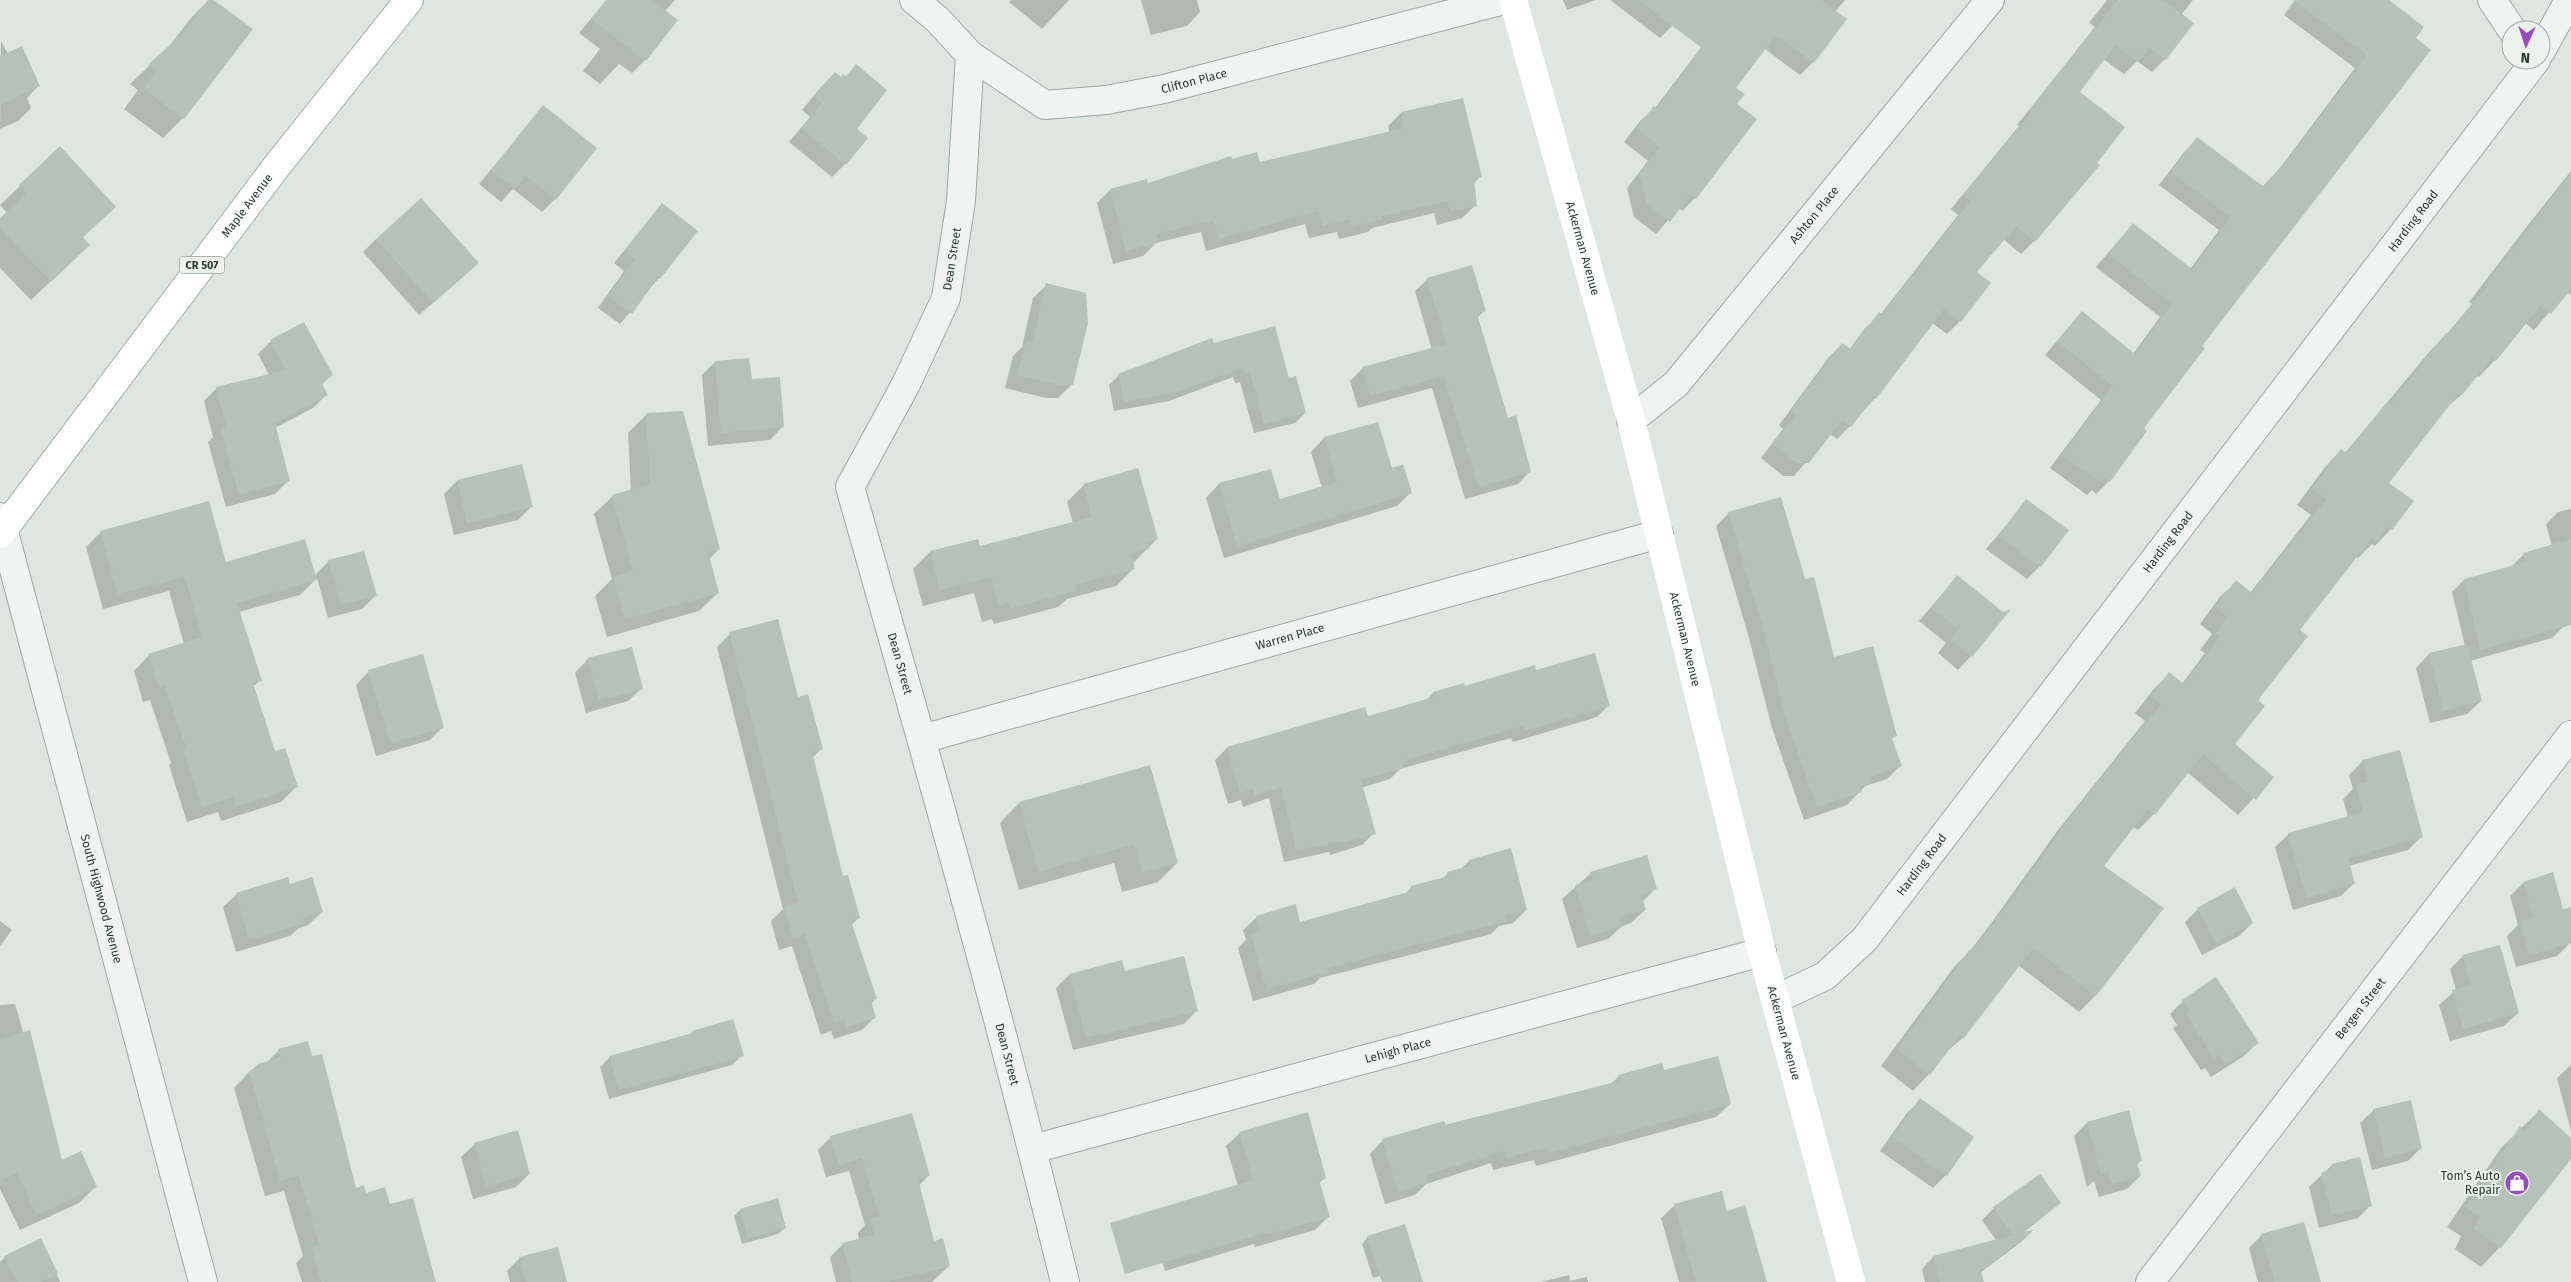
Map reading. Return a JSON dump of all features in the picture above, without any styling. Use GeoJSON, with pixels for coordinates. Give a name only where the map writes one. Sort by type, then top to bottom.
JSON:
{"type":"FeatureCollection","features":[{"type":"Feature","properties":{"kind":"street","name":"Maple Avenue"},"geometry":{"type":"LineString","coordinates":[[1,527],[276,167],[409,0]]}},
{"type":"Feature","properties":{"kind":"street","name":"Clifton Place"},"geometry":{"type":"LineString","coordinates":[[914,0],[938,20],[970,55],[1045,105],[1106,100],[1174,86],[1504,0]]}},
{"type":"Feature","properties":{"kind":"street","name":"Ackerman Avenue"},"geometry":{"type":"LineString","coordinates":[[1512,0],[1631,420],[1762,952],[1851,1282]]}},
{"type":"Feature","properties":{"kind":"street","name":"Ashton Place"},"geometry":{"type":"LineString","coordinates":[[1631,420],[1676,384],[1990,0]]}},
{"type":"Feature","properties":{"kind":"street"},"geometry":{"type":"LineString","coordinates":[[2492,0],[2505,20]]}},
{"type":"Feature","properties":{"kind":"street","name":"Harding Road"},"geometry":{"type":"LineString","coordinates":[[2551,32],[2569,0]]}},
{"type":"Feature","properties":{"kind":"street","name":"Dean Street"},"geometry":{"type":"LineString","coordinates":[[970,55],[960,201],[946,298],[906,384],[850,487],[922,739],[1033,1150],[1065,1282]]}},
{"type":"Feature","properties":{"kind":"street","name":"Harding Road"},"geometry":{"type":"LineString","coordinates":[[1776,999],[1825,976],[1865,939],[2528,70]]}},
{"type":"Feature","properties":{"kind":"street","name":"South Highwood Avenue"},"geometry":{"type":"LineString","coordinates":[[1,527],[203,1282]]}},
{"type":"Feature","properties":{"kind":"street","name":"Warren Place"},"geometry":{"type":"LineString","coordinates":[[922,739],[1660,534]]}},
{"type":"Feature","properties":{"kind":"street","name":"Bergen Street"},"geometry":{"type":"LineString","coordinates":[[2150,1282],[2571,735]]}},
{"type":"Feature","properties":{"kind":"street","name":"Lehigh Place"},"geometry":{"type":"LineString","coordinates":[[1033,1150],[1762,952]]}},
{"type":"Feature","properties":{"kind":"building"},"geometry":{"type":"Polygon","coordinates":[[[208,0],[214,0],[253,29],[184,119],[143,89],[157,70],[149,64],[184,32],[208,0]]]}},
{"type":"Feature","properties":{"kind":"building"},"geometry":{"type":"Polygon","coordinates":[[[606,0],[652,0],[678,20],[646,61],[591,19],[606,0]]]}},
{"type":"Feature","properties":{"kind":"building"},"geometry":{"type":"Polygon","coordinates":[[[1638,0],[1821,0],[1847,19],[1814,63],[1777,36],[1770,43],[1736,88],[1745,94],[1737,104],[1757,119],[1696,199],[1691,194],[1670,222],[1647,204],[1639,174],[1660,147],[1636,128],[1654,106],[1657,108],[1702,48],[1638,0]]]}},
{"type":"Feature","properties":{"kind":"building"},"geometry":{"type":"Polygon","coordinates":[[[2118,0],[2163,0],[2194,23],[2166,60],[2149,48],[2138,62],[2115,45],[2080,92],[2125,127],[2097,163],[2100,165],[2035,242],[2016,226],[1977,272],[1991,283],[1961,322],[1944,309],[1876,399],[1874,397],[1851,427],[1842,420],[1809,463],[1797,463],[1773,444],[1796,415],[1791,411],[1842,343],[1851,349],[1879,312],[1882,314],[1971,201],[1963,195],[2031,113],[2029,111],[2118,0]]]}},
{"type":"Feature","properties":{"kind":"building"},"geometry":{"type":"Polygon","coordinates":[[[2293,0],[2389,0],[2424,27],[2416,38],[2431,50],[2202,346],[2205,348],[2144,428],[2147,431],[2110,482],[2104,478],[2101,483],[2062,455],[2113,386],[2057,341],[2082,311],[2135,354],[2172,304],[2108,254],[2133,223],[2192,269],[2231,217],[2171,172],[2197,137],[2264,187],[2282,167],[2367,55],[2293,0]]]}},
{"type":"Feature","properties":{"kind":"building"},"geometry":{"type":"Polygon","coordinates":[[[22,46],[40,86],[0,105],[0,56],[22,46]]]}},
{"type":"Feature","properties":{"kind":"building"},"geometry":{"type":"Polygon","coordinates":[[[856,64],[887,90],[857,129],[868,138],[846,165],[801,128],[822,103],[814,96],[835,72],[841,77],[843,74],[846,77],[856,64]]]}},
{"type":"Feature","properties":{"kind":"building"},"geometry":{"type":"Polygon","coordinates":[[[1463,98],[1482,177],[1474,179],[1477,206],[1450,212],[1447,201],[1382,216],[1382,219],[1352,227],[1350,219],[1322,226],[1318,211],[1219,239],[1214,220],[1156,234],[1158,243],[1126,251],[1110,189],[1147,179],[1148,183],[1231,156],[1232,159],[1257,152],[1260,162],[1404,128],[1401,112],[1463,98]]]}},
{"type":"Feature","properties":{"kind":"building"},"geometry":{"type":"Polygon","coordinates":[[[543,105],[597,148],[556,200],[526,176],[515,189],[491,170],[543,105]]]}},
{"type":"Feature","properties":{"kind":"building"},"geometry":{"type":"Polygon","coordinates":[[[60,146],[116,207],[83,237],[90,245],[51,282],[0,228],[0,218],[26,194],[19,185],[60,146]]]}},
{"type":"Feature","properties":{"kind":"building"},"geometry":{"type":"Polygon","coordinates":[[[2571,173],[2571,289],[2551,314],[2540,306],[2496,361],[2492,358],[2462,395],[2459,393],[2389,483],[2414,501],[2392,530],[2387,527],[2376,542],[2371,539],[2300,630],[2308,636],[2258,700],[2265,706],[2235,744],[2274,777],[2256,800],[2203,754],[2155,815],[2148,809],[2104,866],[2164,908],[2096,996],[2033,948],[1964,1038],[1960,1035],[1930,1075],[1897,1049],[1970,949],[1972,951],[2008,904],[2074,812],[2161,704],[2151,696],[2169,672],[2184,684],[2221,636],[2216,633],[2228,617],[2215,607],[2236,580],[2252,593],[2327,499],[2312,489],[2341,449],[2347,453],[2387,402],[2390,404],[2446,333],[2448,334],[2487,287],[2485,285],[2571,173]]]}},
{"type":"Feature","properties":{"kind":"building"},"geometry":{"type":"Polygon","coordinates":[[[421,198],[479,263],[433,303],[376,239],[421,198]]]}},
{"type":"Feature","properties":{"kind":"building"},"geometry":{"type":"Polygon","coordinates":[[[662,203],[698,231],[660,279],[658,277],[632,314],[608,296],[635,259],[624,251],[662,203]]]}},
{"type":"Feature","properties":{"kind":"building"},"geometry":{"type":"Polygon","coordinates":[[[1472,265],[1486,311],[1477,314],[1508,418],[1516,415],[1531,472],[1478,487],[1444,376],[1370,396],[1362,367],[1446,344],[1427,278],[1472,265]]]}},
{"type":"Feature","properties":{"kind":"building"},"geometry":{"type":"Polygon","coordinates":[[[1046,283],[1086,293],[1088,323],[1073,385],[1060,385],[1017,375],[1026,341],[1032,343],[1046,283]]]}},
{"type":"Feature","properties":{"kind":"building"},"geometry":{"type":"Polygon","coordinates":[[[304,322],[333,375],[321,382],[328,395],[275,423],[290,481],[239,494],[220,428],[226,426],[216,387],[286,370],[270,340],[304,322]]]}},
{"type":"Feature","properties":{"kind":"building"},"geometry":{"type":"Polygon","coordinates":[[[1275,326],[1289,378],[1296,376],[1306,413],[1264,424],[1250,373],[1245,374],[1243,368],[1180,391],[1124,402],[1118,374],[1212,338],[1214,343],[1275,326]]]}},
{"type":"Feature","properties":{"kind":"building"},"geometry":{"type":"Polygon","coordinates":[[[749,358],[752,379],[780,377],[784,427],[721,433],[715,361],[749,358]]]}},
{"type":"Feature","properties":{"kind":"building"},"geometry":{"type":"Polygon","coordinates":[[[683,411],[720,549],[708,552],[719,593],[625,619],[613,577],[633,571],[612,495],[650,484],[646,413],[683,411]]]}},
{"type":"Feature","properties":{"kind":"building"},"geometry":{"type":"Polygon","coordinates":[[[1378,422],[1392,468],[1403,464],[1412,493],[1237,546],[1219,483],[1271,469],[1280,499],[1337,482],[1324,437],[1378,422]]]}},
{"type":"Feature","properties":{"kind":"building"},"geometry":{"type":"Polygon","coordinates":[[[522,464],[533,507],[467,523],[457,480],[522,464]]]}},
{"type":"Feature","properties":{"kind":"building"},"geometry":{"type":"Polygon","coordinates":[[[1138,468],[1158,539],[1147,542],[1149,549],[1131,554],[1135,569],[1075,585],[1077,591],[1010,608],[1009,603],[999,606],[991,577],[940,590],[930,551],[978,539],[980,546],[1092,517],[1083,484],[1138,468]]]}},
{"type":"Feature","properties":{"kind":"building"},"geometry":{"type":"Polygon","coordinates":[[[1781,497],[1805,579],[1814,577],[1834,657],[1873,646],[1897,736],[1892,739],[1902,766],[1868,778],[1870,783],[1860,787],[1862,792],[1817,807],[1785,715],[1762,624],[1728,512],[1781,497]]]}},
{"type":"Feature","properties":{"kind":"building"},"geometry":{"type":"Polygon","coordinates":[[[2026,499],[2069,530],[2041,567],[1998,536],[2026,499]]]}},
{"type":"Feature","properties":{"kind":"building"},"geometry":{"type":"Polygon","coordinates":[[[209,501],[226,562],[305,539],[317,580],[237,603],[262,681],[253,683],[275,751],[285,748],[298,787],[236,807],[233,797],[202,807],[183,749],[186,748],[165,686],[159,688],[148,654],[202,637],[185,577],[118,594],[100,531],[209,501]]]}},
{"type":"Feature","properties":{"kind":"building"},"geometry":{"type":"Polygon","coordinates":[[[2571,539],[2571,625],[2480,650],[2464,579],[2526,562],[2523,553],[2571,539]]]}},
{"type":"Feature","properties":{"kind":"building"},"geometry":{"type":"Polygon","coordinates":[[[364,551],[377,596],[341,605],[328,560],[364,551]]]}},
{"type":"Feature","properties":{"kind":"building"},"geometry":{"type":"Polygon","coordinates":[[[1957,575],[2003,612],[2011,609],[1972,657],[1950,640],[1958,629],[1931,608],[1957,575]]]}},
{"type":"Feature","properties":{"kind":"building"},"geometry":{"type":"Polygon","coordinates":[[[778,619],[798,697],[808,694],[823,749],[812,752],[843,876],[848,875],[860,918],[851,921],[877,999],[871,1001],[876,1018],[847,1027],[844,1019],[834,1022],[805,934],[793,938],[784,907],[798,902],[729,632],[778,619]]]}},
{"type":"Feature","properties":{"kind":"building"},"geometry":{"type":"Polygon","coordinates":[[[2467,644],[2482,701],[2443,711],[2429,653],[2467,644]]]}},
{"type":"Feature","properties":{"kind":"building"},"geometry":{"type":"Polygon","coordinates":[[[632,647],[643,689],[599,700],[587,658],[632,647]]]}},
{"type":"Feature","properties":{"kind":"building"},"geometry":{"type":"Polygon","coordinates":[[[1595,653],[1610,706],[1525,731],[1523,726],[1402,761],[1404,768],[1361,780],[1376,834],[1342,843],[1341,841],[1296,851],[1281,787],[1255,796],[1253,789],[1240,793],[1227,747],[1365,707],[1368,716],[1434,697],[1433,692],[1464,683],[1465,686],[1535,665],[1536,670],[1595,653]]]}},
{"type":"Feature","properties":{"kind":"building"},"geometry":{"type":"Polygon","coordinates":[[[423,654],[444,728],[390,743],[368,670],[423,654]]]}},
{"type":"Feature","properties":{"kind":"building"},"geometry":{"type":"Polygon","coordinates":[[[2400,750],[2423,837],[2348,858],[2355,884],[2306,898],[2288,833],[2363,812],[2356,785],[2368,782],[2362,760],[2400,750]]]}},
{"type":"Feature","properties":{"kind":"building"},"geometry":{"type":"Polygon","coordinates":[[[1150,765],[1178,863],[1142,873],[1134,844],[1038,872],[1019,802],[1150,765]]]}},
{"type":"Feature","properties":{"kind":"building"},"geometry":{"type":"Polygon","coordinates":[[[1511,848],[1527,910],[1504,916],[1506,921],[1328,968],[1329,972],[1266,989],[1251,934],[1260,931],[1256,916],[1296,904],[1300,922],[1412,891],[1411,886],[1449,876],[1447,872],[1470,866],[1469,860],[1511,848]]]}},
{"type":"Feature","properties":{"kind":"building"},"geometry":{"type":"Polygon","coordinates":[[[1647,855],[1657,889],[1641,894],[1646,910],[1620,917],[1622,926],[1590,936],[1575,885],[1593,879],[1590,872],[1647,855]]]}},
{"type":"Feature","properties":{"kind":"building"},"geometry":{"type":"Polygon","coordinates":[[[2553,872],[2563,909],[2571,907],[2571,943],[2529,955],[2520,921],[2533,918],[2523,882],[2553,872]]]}},
{"type":"Feature","properties":{"kind":"building"},"geometry":{"type":"Polygon","coordinates":[[[288,877],[290,884],[312,877],[323,912],[303,918],[305,923],[249,940],[236,893],[288,877]]]}},
{"type":"Feature","properties":{"kind":"building"},"geometry":{"type":"Polygon","coordinates":[[[2235,887],[2253,923],[2216,943],[2197,908],[2235,887]]]}},
{"type":"Feature","properties":{"kind":"building"},"geometry":{"type":"Polygon","coordinates":[[[2500,945],[2519,1013],[2463,1029],[2452,990],[2471,985],[2462,955],[2500,945]]]}},
{"type":"Feature","properties":{"kind":"building"},"geometry":{"type":"Polygon","coordinates":[[[1184,956],[1198,1011],[1086,1038],[1069,974],[1122,960],[1125,971],[1184,956]]]}},
{"type":"Feature","properties":{"kind":"building"},"geometry":{"type":"Polygon","coordinates":[[[2216,977],[2259,1043],[2224,1065],[2219,1055],[2214,1058],[2186,1014],[2190,1011],[2182,1000],[2216,977]]]}},
{"type":"Feature","properties":{"kind":"building"},"geometry":{"type":"Polygon","coordinates":[[[733,1019],[744,1056],[619,1090],[609,1056],[693,1033],[692,1031],[733,1019]]]}},
{"type":"Feature","properties":{"kind":"building"},"geometry":{"type":"Polygon","coordinates":[[[30,1030],[62,1160],[81,1151],[97,1187],[37,1215],[17,1173],[0,1181],[0,1039],[30,1030]]]}},
{"type":"Feature","properties":{"kind":"building"},"geometry":{"type":"Polygon","coordinates":[[[308,1041],[312,1056],[322,1054],[356,1188],[364,1185],[366,1193],[385,1187],[390,1204],[413,1198],[436,1282],[321,1282],[311,1247],[319,1244],[299,1176],[280,1181],[249,1071],[259,1068],[258,1064],[281,1057],[278,1049],[308,1041]]]}},
{"type":"Feature","properties":{"kind":"building"},"geometry":{"type":"Polygon","coordinates":[[[1718,1056],[1731,1104],[1549,1153],[1547,1147],[1506,1158],[1504,1151],[1427,1175],[1429,1182],[1398,1192],[1382,1139],[1444,1121],[1446,1125],[1619,1081],[1618,1075],[1662,1063],[1664,1070],[1718,1056]]]}},
{"type":"Feature","properties":{"kind":"building"},"geometry":{"type":"Polygon","coordinates":[[[1920,1098],[1974,1137],[1947,1176],[1892,1137],[1920,1098]]]}},
{"type":"Feature","properties":{"kind":"building"},"geometry":{"type":"Polygon","coordinates":[[[2411,1100],[2422,1149],[2385,1158],[2373,1109],[2411,1100]]]}},
{"type":"Feature","properties":{"kind":"building","name":"Tom’s Auto Repair"},"geometry":{"type":"Polygon","coordinates":[[[2539,1109],[2571,1138],[2571,1159],[2501,1248],[2474,1229],[2479,1216],[2466,1207],[2520,1126],[2525,1132],[2539,1109]]]}},
{"type":"Feature","properties":{"kind":"building"},"geometry":{"type":"Polygon","coordinates":[[[2129,1110],[2142,1161],[2137,1162],[2141,1176],[2112,1184],[2108,1170],[2101,1175],[2087,1122],[2129,1110]]]}},
{"type":"Feature","properties":{"kind":"building"},"geometry":{"type":"Polygon","coordinates":[[[1308,1112],[1326,1178],[1319,1180],[1330,1217],[1268,1234],[1268,1232],[1125,1274],[1110,1223],[1253,1180],[1239,1132],[1308,1112]]]}},
{"type":"Feature","properties":{"kind":"building"},"geometry":{"type":"Polygon","coordinates":[[[912,1113],[930,1176],[918,1179],[934,1241],[943,1238],[950,1266],[886,1282],[852,1282],[842,1243],[874,1235],[870,1218],[879,1216],[862,1158],[839,1165],[830,1136],[912,1113]]]}},
{"type":"Feature","properties":{"kind":"building"},"geometry":{"type":"Polygon","coordinates":[[[518,1130],[530,1174],[486,1186],[474,1143],[518,1130]]]}},
{"type":"Feature","properties":{"kind":"building"},"geometry":{"type":"Polygon","coordinates":[[[2360,1157],[2372,1206],[2332,1215],[2321,1173],[2332,1169],[2331,1164],[2360,1157]]]}},
{"type":"Feature","properties":{"kind":"building"},"geometry":{"type":"Polygon","coordinates":[[[2040,1174],[2061,1203],[2022,1232],[2034,1230],[1981,1271],[1984,1282],[1940,1282],[1933,1256],[2013,1235],[1993,1207],[2040,1174]]]}},
{"type":"Feature","properties":{"kind":"building"},"geometry":{"type":"Polygon","coordinates":[[[1722,1191],[1727,1211],[1745,1205],[1767,1282],[1696,1282],[1674,1204],[1722,1191]]]}},
{"type":"Feature","properties":{"kind":"building"},"geometry":{"type":"Polygon","coordinates":[[[778,1198],[786,1228],[748,1239],[740,1209],[778,1198]]]}},
{"type":"Feature","properties":{"kind":"building"},"geometry":{"type":"Polygon","coordinates":[[[2304,1222],[2321,1282],[2275,1282],[2261,1234],[2304,1222]]]}},
{"type":"Feature","properties":{"kind":"building"},"geometry":{"type":"Polygon","coordinates":[[[1405,1224],[1423,1282],[1382,1282],[1367,1236],[1405,1224]]]}},
{"type":"Feature","properties":{"kind":"building"},"geometry":{"type":"Polygon","coordinates":[[[41,1238],[58,1274],[41,1282],[17,1282],[4,1256],[41,1238]]]}},
{"type":"Feature","properties":{"kind":"building"},"geometry":{"type":"Polygon","coordinates":[[[558,1247],[567,1282],[526,1282],[519,1257],[558,1247]]]}},
{"type":"Feature","properties":{"kind":"place","name":"Tom’s Auto Repair"},"geometry":{"type":"Point","coordinates":[2517,1183]}}]}
